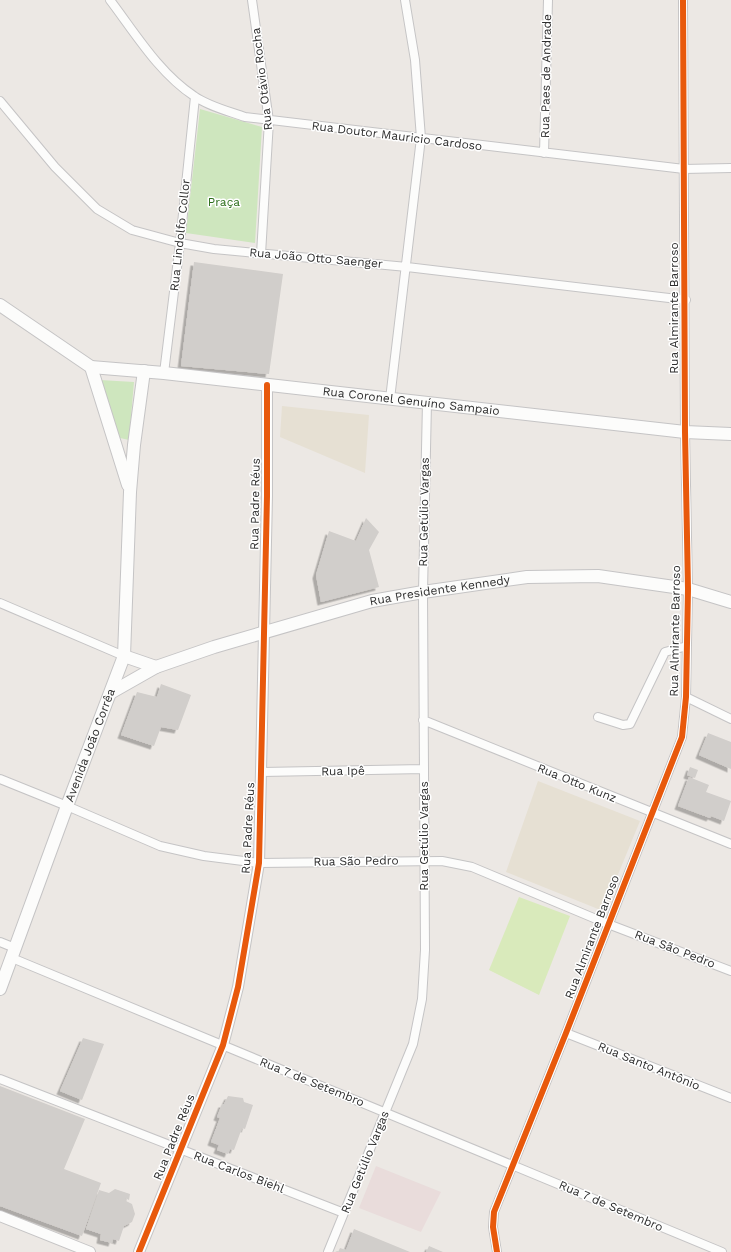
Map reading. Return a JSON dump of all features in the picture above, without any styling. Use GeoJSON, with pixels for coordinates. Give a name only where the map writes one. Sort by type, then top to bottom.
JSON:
{"type":"FeatureCollection","features":[{"type":"Feature","properties":{"kind":"main road"},"geometry":{"type":"LineString","coordinates":[[0,305],[91,367]]}},
{"type":"Feature","properties":{"kind":"main road","name":"Rua Coronel Genuíno Sampaio"},"geometry":{"type":"LineString","coordinates":[[91,367],[267,384],[685,432],[731,434]]}},
{"type":"Feature","properties":{"kind":"main road","name":"Avenida João Corrêa"},"geometry":{"type":"LineString","coordinates":[[91,367],[130,492]]}},
{"type":"Feature","properties":{"kind":"main road","name":"Avenida João Corrêa"},"geometry":{"type":"LineString","coordinates":[[0,989],[67,806],[112,692],[124,656],[130,492],[134,445],[144,371]]}},
{"type":"Feature","properties":{"kind":"main road"},"geometry":{"type":"LineString","coordinates":[[116,446],[129,448],[134,445]]}},
{"type":"Feature","properties":{"kind":"main road","name":"Rua Presidente Kennedy"},"geometry":{"type":"LineString","coordinates":[[112,692],[156,667],[264,632],[372,601],[423,592],[528,577],[598,576],[688,590],[731,602]]}},
{"type":"Feature","properties":{"kind":"main road"},"geometry":{"type":"LineString","coordinates":[[124,656],[156,667]]}},
{"type":"Feature","properties":{"kind":"street","name":"Rua Doutor Mauricio Cardoso"},"geometry":{"type":"LineString","coordinates":[[110,0],[154,58],[176,82],[195,97],[245,117],[684,169],[731,168]]}},
{"type":"Feature","properties":{"kind":"street","name":"Rua Otávio Rocha"},"geometry":{"type":"LineString","coordinates":[[252,0],[269,121],[261,254]]}},
{"type":"Feature","properties":{"kind":"street"},"geometry":{"type":"LineString","coordinates":[[390,399],[422,138],[416,60],[405,0]]}},
{"type":"Feature","properties":{"kind":"street","name":"Rua Paes de Andrade"},"geometry":{"type":"LineString","coordinates":[[544,153],[548,0]]}},
{"type":"Feature","properties":{"kind":"street","name":"Rua Almirante Barroso"},"geometry":{"type":"LineString","coordinates":[[497,1252],[493,1228],[494,1212],[566,1034],[682,737],[686,697],[688,590],[685,432],[686,300],[683,0]]}},
{"type":"Feature","properties":{"kind":"street","name":"Rua Lindolfo Collor"},"geometry":{"type":"LineString","coordinates":[[164,373],[180,243],[195,97]]}},
{"type":"Feature","properties":{"kind":"street","name":"Rua João Otto Saenger"},"geometry":{"type":"LineString","coordinates":[[0,102],[55,167],[97,209],[132,230],[180,243],[214,249],[407,267],[686,300]]}},
{"type":"Feature","properties":{"kind":"street","name":"Rua Padre Réus"},"geometry":{"type":"LineString","coordinates":[[139,1252],[223,1045],[238,987],[260,863],[267,496],[267,384]]}},
{"type":"Feature","properties":{"kind":"street","name":"Rua Getúlio Vargas"},"geometry":{"type":"LineString","coordinates":[[328,1252],[413,1044],[422,999],[425,950],[423,592],[427,402]]}},
{"type":"Feature","properties":{"kind":"street"},"geometry":{"type":"LineString","coordinates":[[0,603],[124,656]]}},
{"type":"Feature","properties":{"kind":"street"},"geometry":{"type":"LineString","coordinates":[[598,717],[623,725],[630,724],[665,652],[687,646]]}},
{"type":"Feature","properties":{"kind":"street"},"geometry":{"type":"LineString","coordinates":[[686,697],[731,719]]}},
{"type":"Feature","properties":{"kind":"street","name":"Rua Otto Kunz"},"geometry":{"type":"LineString","coordinates":[[423,720],[731,844]]}},
{"type":"Feature","properties":{"kind":"street","name":"Rua Ipê"},"geometry":{"type":"LineString","coordinates":[[262,772],[424,770]]}},
{"type":"Feature","properties":{"kind":"street","name":"Rua São Pedro"},"geometry":{"type":"LineString","coordinates":[[0,779],[160,846],[204,856],[260,863],[442,860],[472,868],[608,924],[731,970]]}},
{"type":"Feature","properties":{"kind":"street","name":"Rua 7 de Setembro"},"geometry":{"type":"LineString","coordinates":[[0,942],[13,953],[223,1045],[722,1252]]}},
{"type":"Feature","properties":{"kind":"street","name":"Rua Santo Antônio"},"geometry":{"type":"LineString","coordinates":[[566,1034],[731,1098]]}},
{"type":"Feature","properties":{"kind":"street","name":"Rua Carlos Biehl"},"geometry":{"type":"LineString","coordinates":[[0,1079],[344,1214]]}},
{"type":"Feature","properties":{"kind":"street"},"geometry":{"type":"LineString","coordinates":[[0,1216],[90,1252]]}},
{"type":"Feature","properties":{"kind":"shaded area"},"geometry":{"type":"Polygon","coordinates":[[[282,406],[369,415],[365,473],[280,437],[282,406]]]}},
{"type":"Feature","properties":{"kind":"shaded area"},"geometry":{"type":"Polygon","coordinates":[[[538,781],[640,821],[603,911],[506,872],[538,781]]]}},
{"type":"Feature","properties":{"kind":"shaded area"},"geometry":{"type":"Polygon","coordinates":[[[376,1166],[441,1192],[421,1232],[359,1208],[376,1166]]]}},
{"type":"Feature","properties":{"kind":"green space","name":"Praça"},"geometry":{"type":"Polygon","coordinates":[[[200,109],[262,127],[255,243],[186,233],[200,109]]]}},
{"type":"Feature","properties":{"kind":"green space"},"geometry":{"type":"Polygon","coordinates":[[[100,380],[134,382],[129,440],[120,438],[100,380]]]}},
{"type":"Feature","properties":{"kind":"green space"},"geometry":{"type":"Polygon","coordinates":[[[519,897],[570,916],[539,995],[489,970],[519,897]]]}},
{"type":"Feature","properties":{"kind":"building"},"geometry":{"type":"Polygon","coordinates":[[[194,262],[283,274],[269,374],[181,366],[194,262]]]}},
{"type":"Feature","properties":{"kind":"building"},"geometry":{"type":"Polygon","coordinates":[[[366,518],[379,532],[369,550],[379,587],[321,602],[316,575],[329,531],[356,541],[366,518]]]}},
{"type":"Feature","properties":{"kind":"building"},"geometry":{"type":"Polygon","coordinates":[[[161,684],[191,695],[178,730],[161,727],[154,746],[121,735],[137,692],[157,697],[161,684]]]}},
{"type":"Feature","properties":{"kind":"building"},"geometry":{"type":"Polygon","coordinates":[[[708,733],[731,742],[731,769],[699,755],[708,733]]]}},
{"type":"Feature","properties":{"kind":"building"},"geometry":{"type":"Polygon","coordinates":[[[690,767],[698,770],[695,778],[687,775],[690,767]]]}},
{"type":"Feature","properties":{"kind":"building"},"geometry":{"type":"Polygon","coordinates":[[[689,777],[709,785],[706,792],[731,801],[724,821],[711,816],[710,818],[678,806],[689,777]]]}},
{"type":"Feature","properties":{"kind":"building"},"geometry":{"type":"Polygon","coordinates":[[[83,1038],[104,1044],[82,1100],[60,1091],[83,1038]]]}},
{"type":"Feature","properties":{"kind":"building"},"geometry":{"type":"Polygon","coordinates":[[[0,1086],[85,1119],[64,1169],[101,1183],[82,1236],[0,1206],[0,1086]]]}},
{"type":"Feature","properties":{"kind":"building"},"geometry":{"type":"Polygon","coordinates":[[[228,1096],[243,1098],[244,1102],[253,1105],[245,1129],[242,1128],[234,1150],[230,1149],[228,1154],[217,1150],[219,1145],[211,1142],[220,1118],[217,1117],[222,1104],[224,1104],[228,1096]]]}},
{"type":"Feature","properties":{"kind":"building"},"geometry":{"type":"Polygon","coordinates":[[[115,1189],[130,1194],[129,1200],[125,1198],[126,1201],[132,1204],[135,1214],[132,1222],[124,1226],[119,1241],[113,1239],[112,1243],[100,1240],[101,1234],[86,1229],[99,1190],[109,1193],[115,1189]]]}},
{"type":"Feature","properties":{"kind":"building"},"geometry":{"type":"Polygon","coordinates":[[[354,1229],[410,1252],[338,1252],[340,1248],[346,1250],[354,1229]]]}},
{"type":"Feature","properties":{"kind":"building"},"geometry":{"type":"Polygon","coordinates":[[[429,1246],[443,1252],[426,1252],[429,1246]]]}},
{"type":"Feature","properties":{"kind":"cycle path"},"geometry":{"type":"LineString","coordinates":[[497,1252],[493,1227],[494,1212],[682,737],[686,697],[688,589],[685,432],[683,0]]}},
{"type":"Feature","properties":{"kind":"cycle path"},"geometry":{"type":"LineString","coordinates":[[139,1252],[223,1045],[238,987],[259,863],[267,496],[267,385]]}}]}
